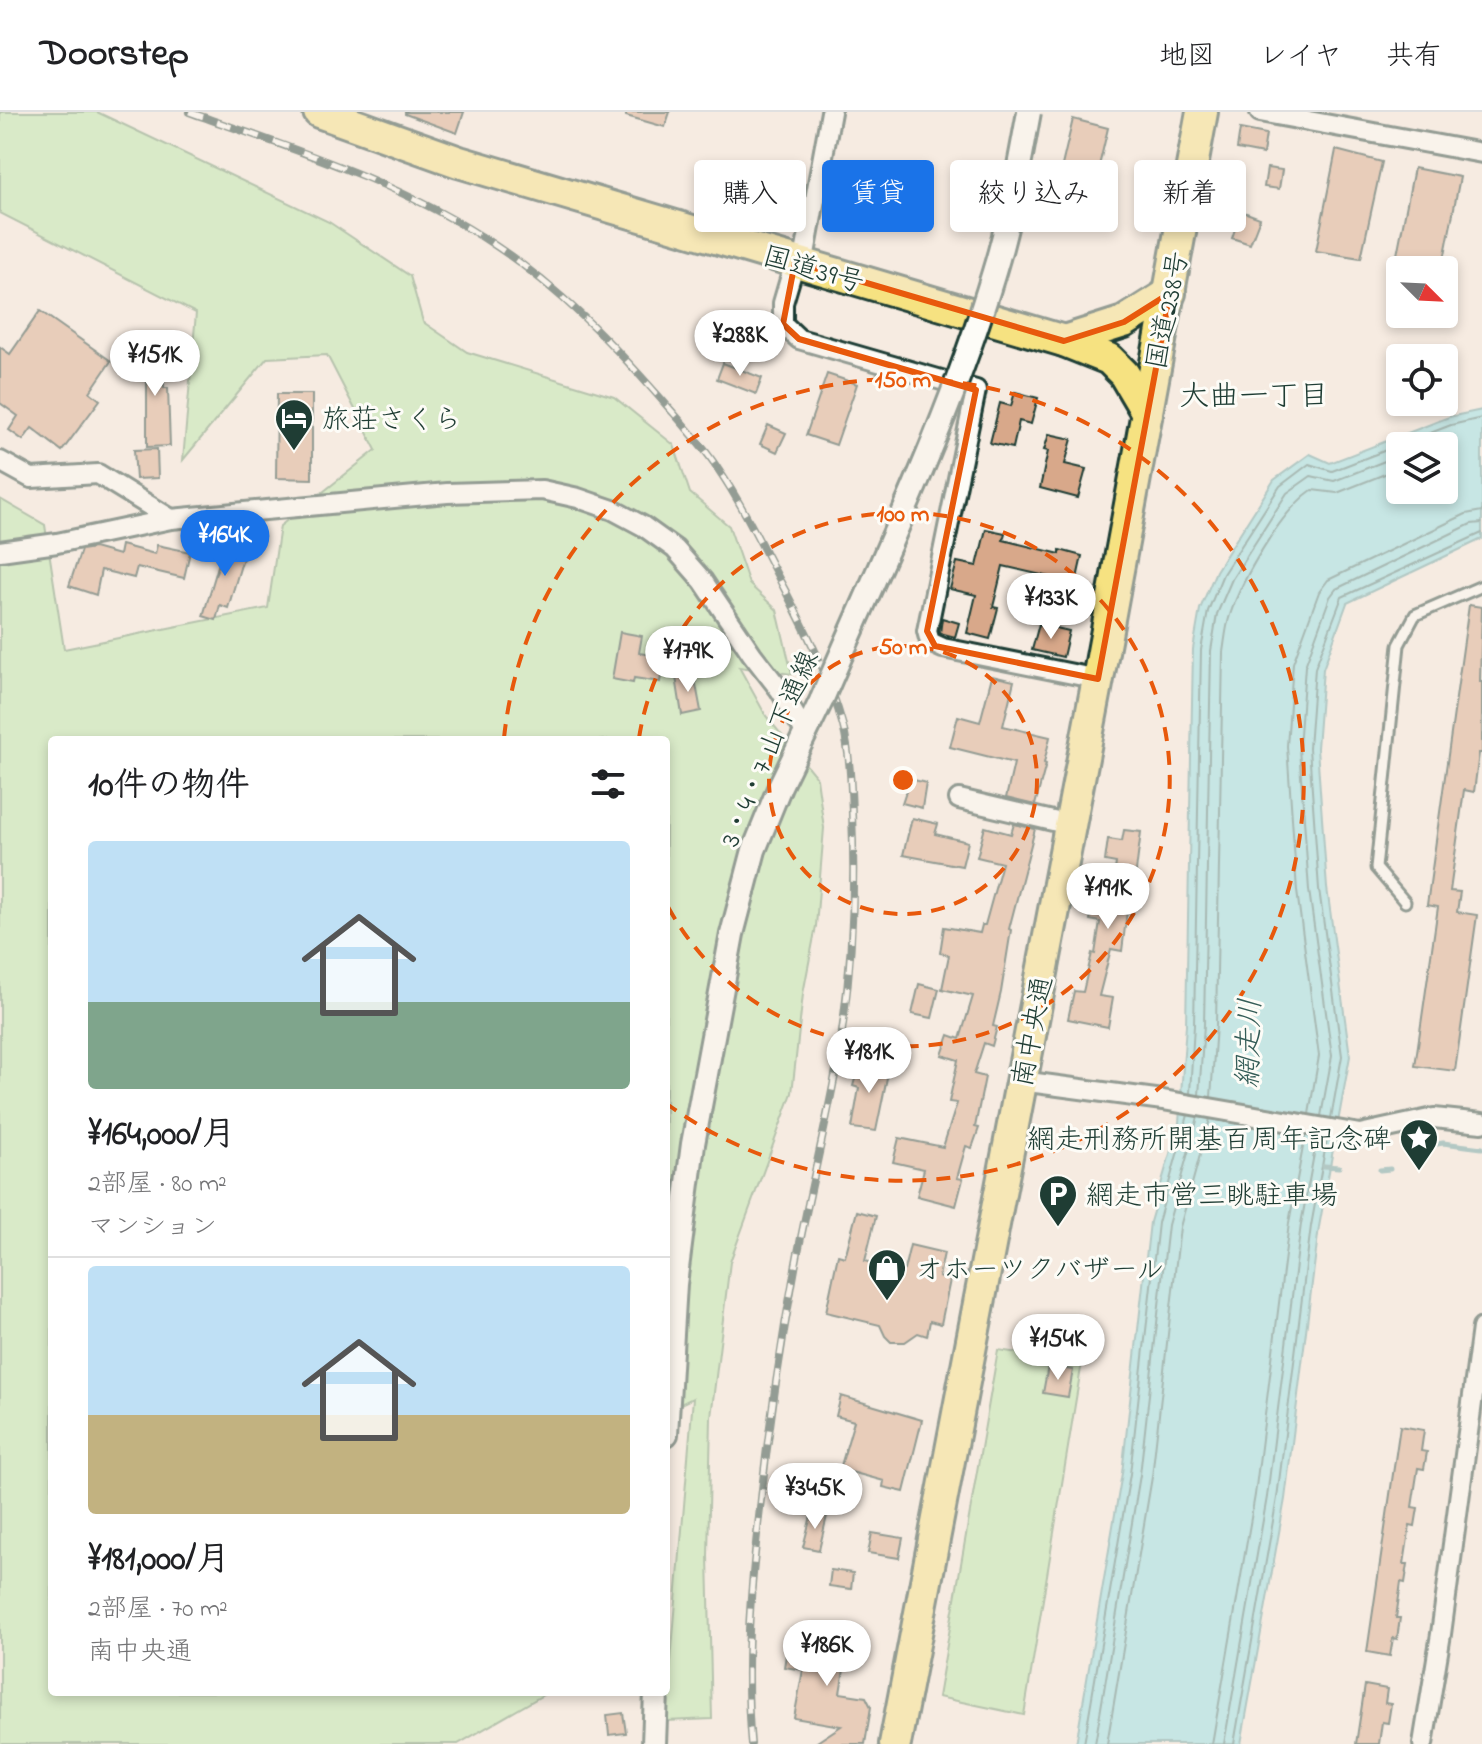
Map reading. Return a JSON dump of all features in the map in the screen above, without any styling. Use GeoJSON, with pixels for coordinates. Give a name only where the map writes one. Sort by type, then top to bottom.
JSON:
{"type":"FeatureCollection","features":[{"type":"Feature","properties":{"kind":"highway","name":"国道39号"},"geometry":{"type":"LineString","coordinates":[[319,112],[459,162],[1064,341],[1109,359],[1124,374],[1147,413]]}},
{"type":"Feature","properties":{"kind":"highway","name":"国道238号"},"geometry":{"type":"LineString","coordinates":[[1147,413],[1202,112]]}},
{"type":"Feature","properties":{"kind":"highway"},"geometry":{"type":"LineString","coordinates":[[1064,341],[1124,322],[1170,293]]}},
{"type":"Feature","properties":{"kind":"highway","name":"南中央通"},"geometry":{"type":"LineString","coordinates":[[895,1744],[1147,413]]}},
{"type":"Feature","properties":{"kind":"street"},"geometry":{"type":"LineString","coordinates":[[831,112],[799,264],[783,303],[783,324],[799,339],[976,390],[927,638],[943,648],[1098,679]]}},
{"type":"Feature","properties":{"kind":"street","name":"3・4・7 山下通線"},"geometry":{"type":"LineString","coordinates":[[670,1367],[675,1284],[693,1144],[716,1012],[754,850],[946,407],[994,272],[1029,112]]}},
{"type":"Feature","properties":{"kind":"street"},"geometry":{"type":"LineString","coordinates":[[1260,112],[1482,153]]}},
{"type":"Feature","properties":{"kind":"street"},"geometry":{"type":"LineString","coordinates":[[0,461],[31,478],[98,474],[171,519]]}},
{"type":"Feature","properties":{"kind":"street"},"geometry":{"type":"LineString","coordinates":[[0,551],[57,543],[171,519],[478,492],[542,490],[578,498],[613,510],[643,526],[675,549],[703,581],[780,690],[805,732]]}},
{"type":"Feature","properties":{"kind":"street"},"geometry":{"type":"LineString","coordinates":[[959,799],[1070,825]]}},
{"type":"Feature","properties":{"kind":"street"},"geometry":{"type":"LineString","coordinates":[[1021,1081],[1163,1100],[1360,1134],[1434,1118],[1482,1123]]}},
{"type":"Feature","properties":{"kind":"street"},"geometry":{"type":"LineString","coordinates":[[1423,1744],[1482,1328]]}},
{"type":"Feature","properties":{"kind":"street"},"geometry":{"type":"LineString","coordinates":[[654,1744],[656,1696]]}},
{"type":"Feature","properties":{"kind":"lane"},"geometry":{"type":"LineString","coordinates":[[1405,902],[1376,868],[1399,645],[1415,615],[1482,586]]}},
{"type":"Feature","properties":{"kind":"highlighted area"},"geometry":{"type":"Polygon","coordinates":[[[795,262],[1064,341],[1124,322],[1170,293],[1098,679],[935,646],[927,631],[976,390],[799,339],[783,324],[795,262]]]}},
{"type":"Feature","properties":{"kind":"green space"},"geometry":{"type":"Polygon","coordinates":[[[0,112],[97,112],[329,222],[410,276],[423,322],[467,352],[614,397],[674,445],[690,493],[729,526],[749,584],[777,610],[792,674],[739,667],[766,716],[817,778],[824,828],[816,926],[803,994],[792,1093],[730,1262],[711,1417],[708,1556],[712,1719],[666,1721],[693,1398],[670,1409],[670,736],[48,736],[48,1696],[541,1696],[458,1744],[0,1744],[0,499],[45,525],[64,649],[268,608],[280,526],[376,450],[327,355],[267,358],[183,460],[196,313],[0,213],[0,112]]]}},
{"type":"Feature","properties":{"kind":"green space"},"geometry":{"type":"Polygon","coordinates":[[[998,1350],[1082,1362],[1024,1715],[938,1697],[998,1350]]]}},
{"type":"Feature","properties":{"kind":"water","name":"網走川"},"geometry":{"type":"Polygon","coordinates":[[[1482,410],[1482,539],[1347,603],[1323,669],[1317,748],[1327,888],[1350,1056],[1319,1227],[1285,1499],[1241,1744],[1076,1744],[1122,1473],[1150,1222],[1179,1123],[1186,1025],[1193,649],[1200,609],[1216,571],[1274,480],[1310,454],[1330,463],[1386,441],[1386,504],[1458,504],[1458,432],[1410,432],[1449,417],[1482,410]]]}},
{"type":"Feature","properties":{"kind":"building"},"geometry":{"type":"Polygon","coordinates":[[[405,112],[464,112],[457,133],[405,112]]]}},
{"type":"Feature","properties":{"kind":"building"},"geometry":{"type":"Polygon","coordinates":[[[626,112],[670,112],[665,127],[626,116],[626,112]]]}},
{"type":"Feature","properties":{"kind":"building"},"geometry":{"type":"Polygon","coordinates":[[[1073,119],[1108,128],[1100,160],[1063,160],[1073,119]]]}},
{"type":"Feature","properties":{"kind":"building"},"geometry":{"type":"Polygon","coordinates":[[[1240,129],[1266,134],[1263,154],[1237,149],[1240,129]]]}},
{"type":"Feature","properties":{"kind":"building"},"geometry":{"type":"Polygon","coordinates":[[[1336,150],[1382,162],[1361,258],[1316,251],[1336,150]]]}},
{"type":"Feature","properties":{"kind":"building"},"geometry":{"type":"Polygon","coordinates":[[[1267,168],[1282,170],[1279,189],[1264,187],[1267,168]]]}},
{"type":"Feature","properties":{"kind":"building"},"geometry":{"type":"Polygon","coordinates":[[[1414,168],[1460,177],[1445,256],[1397,256],[1414,168]]]}},
{"type":"Feature","properties":{"kind":"building"},"geometry":{"type":"Polygon","coordinates":[[[1246,213],[1260,218],[1250,244],[1232,238],[1234,232],[1246,232],[1246,213]]]}},
{"type":"Feature","properties":{"kind":"building"},"geometry":{"type":"Polygon","coordinates":[[[40,311],[111,361],[90,392],[100,400],[62,451],[32,428],[23,440],[9,430],[18,416],[0,403],[0,347],[10,354],[40,311]]]}},
{"type":"Feature","properties":{"kind":"building"},"geometry":{"type":"Polygon","coordinates":[[[138,349],[166,355],[161,380],[164,380],[164,388],[168,388],[170,446],[147,447],[147,372],[134,369],[138,349]]]}},
{"type":"Feature","properties":{"kind":"building"},"geometry":{"type":"Polygon","coordinates":[[[723,363],[762,378],[756,394],[717,379],[723,363]]]}},
{"type":"Feature","properties":{"kind":"building"},"geometry":{"type":"Polygon","coordinates":[[[827,374],[857,384],[836,445],[806,435],[827,374]]]}},
{"type":"Feature","properties":{"kind":"building"},"geometry":{"type":"Polygon","coordinates":[[[1015,392],[1038,398],[1031,424],[1019,421],[1013,448],[990,443],[1000,403],[1011,406],[1015,392]]]}},
{"type":"Feature","properties":{"kind":"building"},"geometry":{"type":"Polygon","coordinates":[[[277,394],[312,394],[312,479],[276,478],[277,394]]]}},
{"type":"Feature","properties":{"kind":"building"},"geometry":{"type":"Polygon","coordinates":[[[768,425],[786,433],[777,452],[760,444],[768,425]]]}},
{"type":"Feature","properties":{"kind":"building"},"geometry":{"type":"Polygon","coordinates":[[[1049,434],[1072,439],[1065,464],[1086,469],[1078,498],[1040,488],[1049,434]]]}},
{"type":"Feature","properties":{"kind":"building"},"geometry":{"type":"Polygon","coordinates":[[[157,449],[158,478],[136,479],[134,450],[157,449]]]}},
{"type":"Feature","properties":{"kind":"building"},"geometry":{"type":"Polygon","coordinates":[[[986,529],[1005,533],[1003,540],[1060,554],[1060,550],[1082,556],[1076,583],[1003,566],[993,607],[998,608],[990,639],[967,633],[976,595],[950,589],[957,562],[977,566],[986,529]]]}},
{"type":"Feature","properties":{"kind":"building"},"geometry":{"type":"Polygon","coordinates":[[[227,536],[240,540],[238,546],[246,548],[228,608],[220,605],[216,620],[203,616],[227,536]]]}},
{"type":"Feature","properties":{"kind":"building"},"geometry":{"type":"Polygon","coordinates":[[[121,545],[155,554],[157,545],[190,552],[184,578],[137,567],[134,578],[101,570],[96,595],[69,586],[81,550],[94,548],[119,555],[121,545]]]}},
{"type":"Feature","properties":{"kind":"building"},"geometry":{"type":"Polygon","coordinates":[[[1469,605],[1482,607],[1482,753],[1479,753],[1474,792],[1464,790],[1450,891],[1460,892],[1457,912],[1477,915],[1455,1071],[1415,1066],[1438,907],[1427,905],[1469,605]]]}},
{"type":"Feature","properties":{"kind":"building"},"geometry":{"type":"Polygon","coordinates":[[[942,618],[959,623],[955,637],[940,633],[942,618]]]}},
{"type":"Feature","properties":{"kind":"building"},"geometry":{"type":"Polygon","coordinates":[[[1039,624],[1069,631],[1063,657],[1032,650],[1039,624]]]}},
{"type":"Feature","properties":{"kind":"building"},"geometry":{"type":"Polygon","coordinates":[[[620,632],[642,636],[639,653],[664,657],[660,682],[634,678],[633,683],[612,679],[620,632]]]}},
{"type":"Feature","properties":{"kind":"building"},"geometry":{"type":"Polygon","coordinates":[[[694,674],[701,711],[682,715],[676,677],[694,674]]]}},
{"type":"Feature","properties":{"kind":"building"},"geometry":{"type":"Polygon","coordinates":[[[992,676],[1014,681],[1003,726],[1050,737],[1035,805],[1006,798],[1014,763],[950,747],[958,716],[980,722],[992,676]]]}},
{"type":"Feature","properties":{"kind":"building"},"geometry":{"type":"Polygon","coordinates":[[[910,779],[926,783],[922,808],[902,803],[910,779]]]}},
{"type":"Feature","properties":{"kind":"building"},"geometry":{"type":"Polygon","coordinates":[[[912,818],[938,824],[935,834],[968,842],[962,866],[903,855],[912,818]]]}},
{"type":"Feature","properties":{"kind":"building"},"geometry":{"type":"Polygon","coordinates":[[[1014,824],[1035,829],[1009,929],[993,1026],[997,1027],[992,1046],[984,1043],[974,1074],[985,1077],[975,1127],[979,1128],[972,1148],[966,1146],[957,1178],[963,1179],[956,1206],[917,1196],[924,1169],[893,1162],[899,1138],[943,1147],[957,1103],[949,1102],[958,1060],[942,1055],[949,1035],[960,1039],[973,996],[942,989],[949,955],[940,953],[944,927],[980,933],[1002,863],[977,857],[985,827],[1011,834],[1014,824]]]}},
{"type":"Feature","properties":{"kind":"building"},"geometry":{"type":"Polygon","coordinates":[[[1124,830],[1141,832],[1122,951],[1111,949],[1099,996],[1113,998],[1108,1027],[1068,1019],[1074,991],[1083,992],[1092,953],[1095,954],[1100,922],[1090,920],[1092,902],[1110,905],[1116,863],[1105,861],[1108,839],[1122,841],[1124,830]]]}},
{"type":"Feature","properties":{"kind":"building"},"geometry":{"type":"Polygon","coordinates":[[[919,984],[939,989],[932,1018],[912,1014],[919,984]]]}},
{"type":"Feature","properties":{"kind":"building"},"geometry":{"type":"Polygon","coordinates":[[[860,1061],[889,1068],[876,1131],[852,1128],[859,1088],[853,1086],[860,1061]]]}},
{"type":"Feature","properties":{"kind":"building","name":"オホーツクバザール"},"geometry":{"type":"Polygon","coordinates":[[[857,1211],[876,1216],[865,1261],[904,1270],[910,1245],[944,1253],[939,1277],[950,1280],[941,1324],[930,1321],[927,1336],[918,1333],[905,1342],[891,1342],[880,1325],[826,1312],[838,1255],[845,1257],[857,1211]]]}},
{"type":"Feature","properties":{"kind":"building"},"geometry":{"type":"Polygon","coordinates":[[[1048,1366],[1073,1370],[1068,1397],[1043,1393],[1048,1366]]]}},
{"type":"Feature","properties":{"kind":"building"},"geometry":{"type":"Polygon","coordinates":[[[841,1396],[922,1420],[904,1492],[883,1487],[884,1481],[840,1469],[854,1421],[836,1416],[841,1396]]]}},
{"type":"Feature","properties":{"kind":"building"},"geometry":{"type":"Polygon","coordinates":[[[1400,1426],[1424,1430],[1421,1451],[1427,1452],[1424,1469],[1418,1468],[1412,1507],[1418,1508],[1415,1526],[1410,1525],[1404,1564],[1408,1564],[1405,1583],[1401,1582],[1396,1618],[1400,1618],[1397,1639],[1393,1638],[1390,1656],[1367,1652],[1400,1426]]]}},
{"type":"Feature","properties":{"kind":"building"},"geometry":{"type":"Polygon","coordinates":[[[812,1512],[827,1516],[819,1550],[803,1547],[812,1512]]]}},
{"type":"Feature","properties":{"kind":"building"},"geometry":{"type":"Polygon","coordinates":[[[872,1533],[903,1538],[899,1558],[868,1553],[872,1533]]]}},
{"type":"Feature","properties":{"kind":"building"},"geometry":{"type":"Polygon","coordinates":[[[831,1570],[853,1573],[851,1589],[829,1586],[831,1570]]]}},
{"type":"Feature","properties":{"kind":"building"},"geometry":{"type":"Polygon","coordinates":[[[790,1631],[849,1640],[840,1693],[866,1697],[871,1707],[865,1744],[814,1744],[841,1726],[794,1718],[803,1670],[784,1667],[790,1631]]]}},
{"type":"Feature","properties":{"kind":"building"},"geometry":{"type":"Polygon","coordinates":[[[1365,1685],[1387,1689],[1385,1703],[1391,1704],[1388,1723],[1382,1722],[1379,1744],[1356,1744],[1365,1685]]]}},
{"type":"Feature","properties":{"kind":"building"},"geometry":{"type":"Polygon","coordinates":[[[623,1713],[626,1733],[609,1735],[607,1715],[623,1713]]]}},
{"type":"Feature","properties":{"kind":"waterway"},"geometry":{"type":"LineString","coordinates":[[1426,1146],[1443,1143],[1482,1148]]}},
{"type":"Feature","properties":{"kind":"waterway"},"geometry":{"type":"LineString","coordinates":[[1324,1166],[1339,1167]]}},
{"type":"Feature","properties":{"kind":"waterway"},"geometry":{"type":"LineString","coordinates":[[1380,1170],[1390,1169]]}},
{"type":"Feature","properties":{"kind":"railway"},"geometry":{"type":"LineString","coordinates":[[189,112],[347,169],[423,204],[496,246],[563,298],[643,379],[718,469],[745,513],[802,623],[838,708],[847,747],[851,792],[853,879],[849,974],[836,1070],[790,1295],[766,1453],[749,1630],[751,1744]]}},
{"type":"Feature","properties":{"kind":"place","name":"旅荘さくら"},"geometry":{"type":"Point","coordinates":[294,452]}},
{"type":"Feature","properties":{"kind":"place","name":"網走刑務所開基百周年記念碑"},"geometry":{"type":"Point","coordinates":[1419,1172]}},
{"type":"Feature","properties":{"kind":"place","name":"網走市営三眺駐車場"},"geometry":{"type":"Point","coordinates":[1058,1228]}},
{"type":"Feature","properties":{"kind":"place","name":"オホーツクバザール"},"geometry":{"type":"Point","coordinates":[887,1302]}},
{"type":"Feature","properties":{"kind":"district","name":"大曲一丁目"},"geometry":{"type":"Point","coordinates":[1254,395]}}]}
